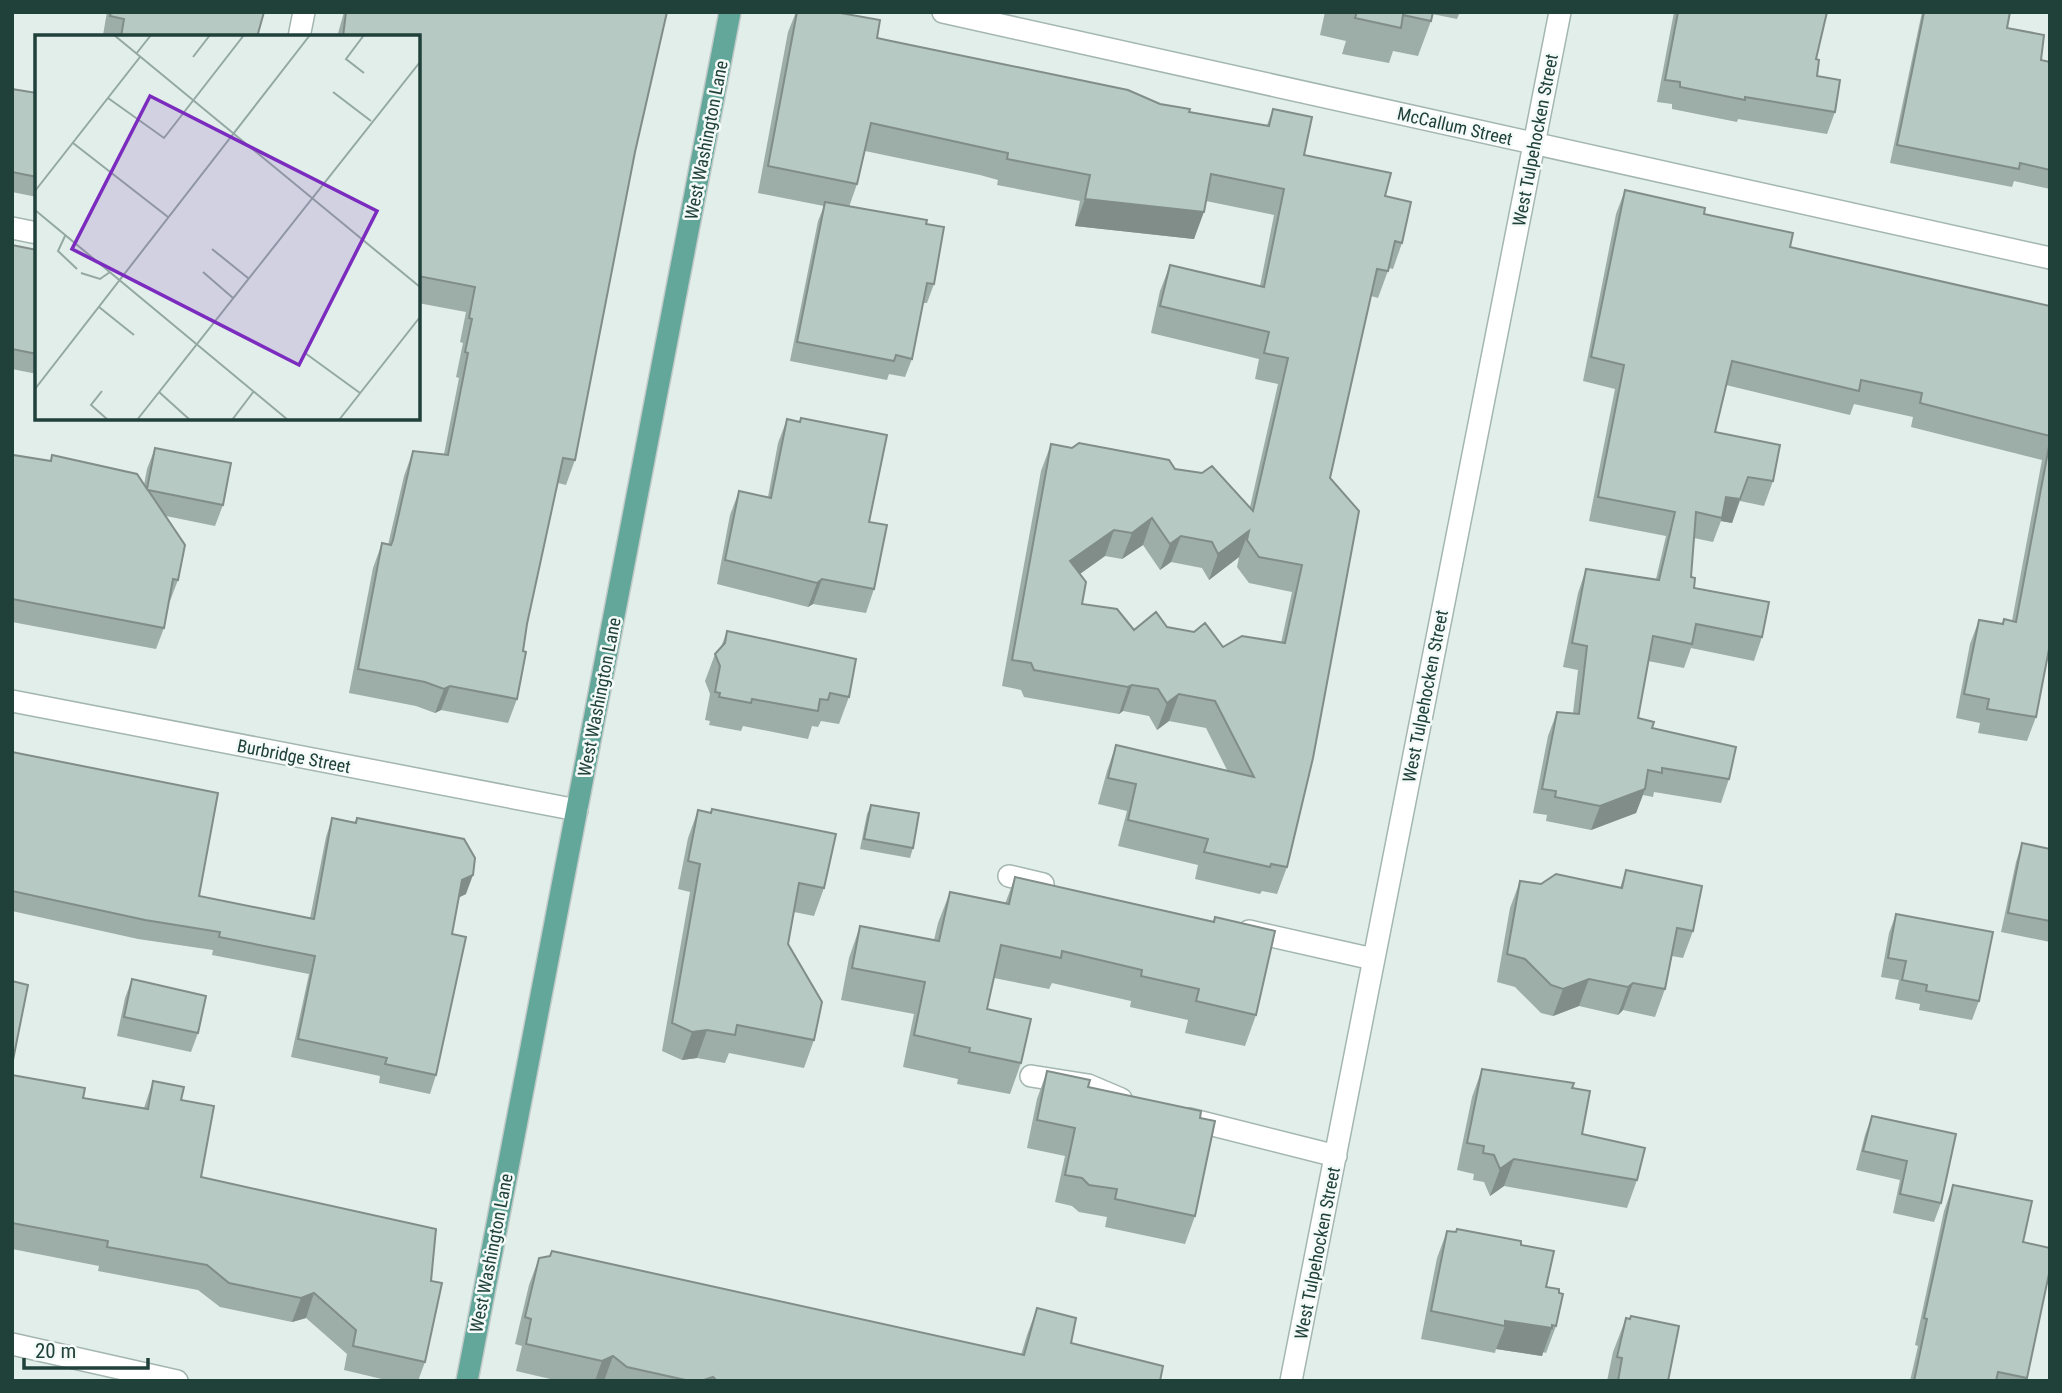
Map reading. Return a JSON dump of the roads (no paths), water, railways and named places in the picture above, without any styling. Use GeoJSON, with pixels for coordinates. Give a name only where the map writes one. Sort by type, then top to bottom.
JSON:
{"type":"FeatureCollection","features":[{"type":"Feature","properties":{"kind":"main road","name":"West Washington Lane"},"geometry":{"type":"LineString","coordinates":[[467,1381],[730,12]]}},
{"type":"Feature","properties":{"kind":"street"},"geometry":{"type":"LineString","coordinates":[[299,35],[303,12]]}},
{"type":"Feature","properties":{"kind":"street","name":"McCallum Street"},"geometry":{"type":"LineString","coordinates":[[943,12],[2050,258]]}},
{"type":"Feature","properties":{"kind":"street","name":"West Tulpehocken Street"},"geometry":{"type":"LineString","coordinates":[[1291,1381],[1560,12]]}},
{"type":"Feature","properties":{"kind":"street"},"geometry":{"type":"LineString","coordinates":[[12,228],[35,233]]}},
{"type":"Feature","properties":{"kind":"street","name":"Burbridge Street"},"geometry":{"type":"LineString","coordinates":[[12,701],[577,810]]}},
{"type":"Feature","properties":{"kind":"street"},"geometry":{"type":"LineString","coordinates":[[1009,876],[1062,888]]}},
{"type":"Feature","properties":{"kind":"street"},"geometry":{"type":"LineString","coordinates":[[1223,925],[1373,959]]}},
{"type":"Feature","properties":{"kind":"street"},"geometry":{"type":"LineString","coordinates":[[1031,1076],[1088,1085],[1135,1104]]}},
{"type":"Feature","properties":{"kind":"street"},"geometry":{"type":"LineString","coordinates":[[1173,1115],[1336,1156]]}},
{"type":"Feature","properties":{"kind":"street"},"geometry":{"type":"LineString","coordinates":[[12,1344],[177,1381]]}}]}
